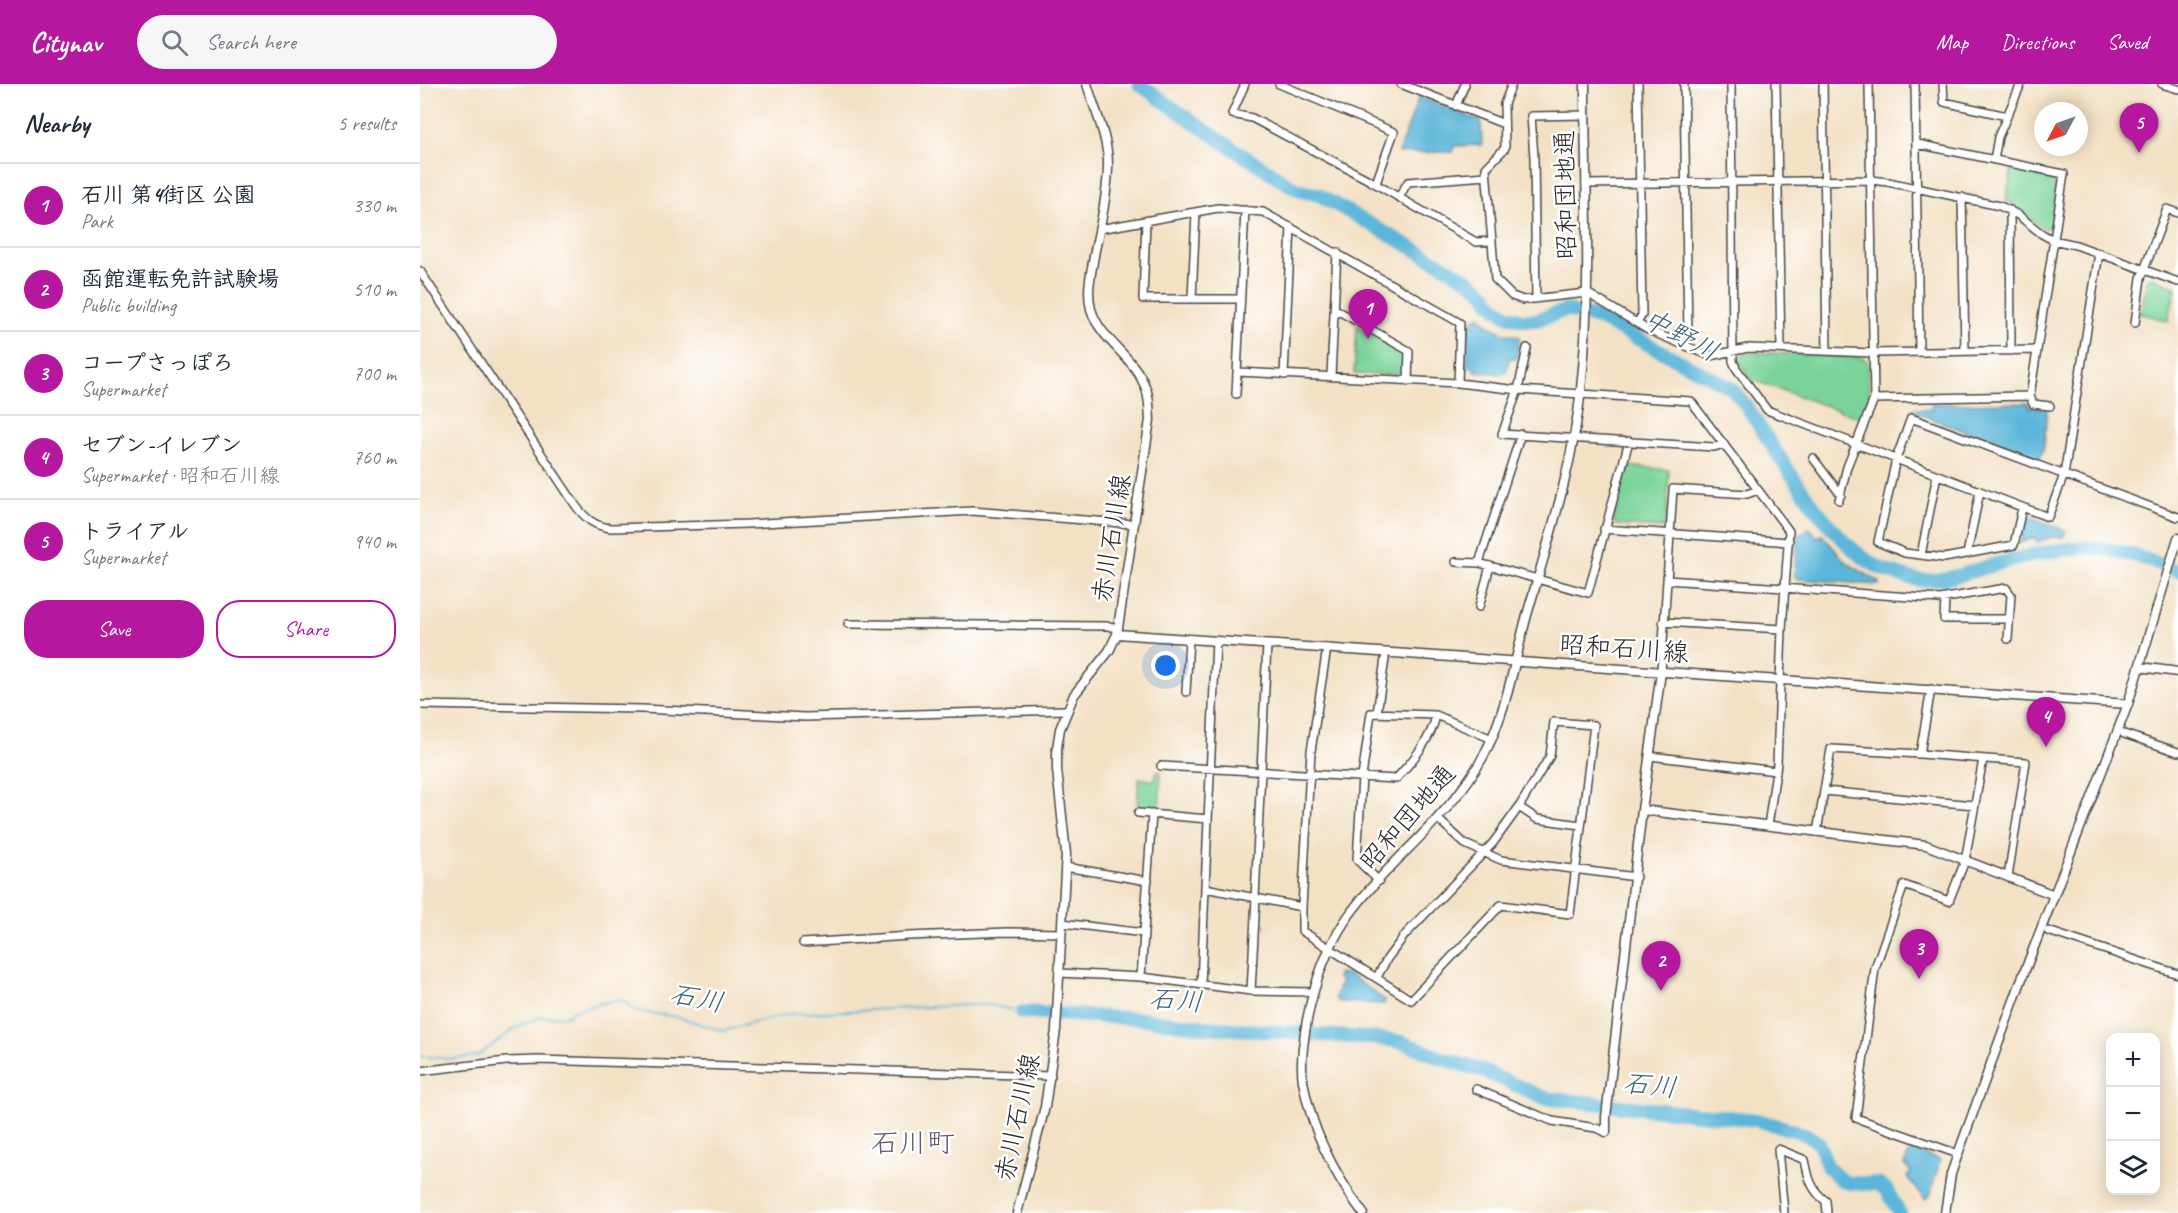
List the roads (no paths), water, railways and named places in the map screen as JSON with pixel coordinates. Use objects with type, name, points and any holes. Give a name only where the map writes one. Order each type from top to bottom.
[{"type":"street","name":"赤川石川線","points":[[1017,1213],[1039,1133],[1051,1076],[1056,1030],[1065,867],[1057,748],[1066,710],[1079,686],[1109,651],[1118,631],[1150,420],[1149,397],[1145,384],[1137,370],[1097,324],[1092,309],[1089,284],[1107,189],[1108,165],[1105,139],[1087,84]]},
{"type":"street","points":[[1245,84],[1232,114],[1252,118],[1376,183],[1476,242],[1491,241]]},
{"type":"street","points":[[1279,84],[1394,132],[1376,183]]},
{"type":"street","points":[[1401,84],[1412,86],[1504,124]]},
{"type":"street","points":[[1456,106],[1464,84]]},
{"type":"street","points":[[1512,84],[1504,104],[1505,148],[1486,168],[1486,176],[1495,279],[1517,299],[1587,293],[1637,323],[1710,356],[1748,348],[1873,353],[2037,351]]},
{"type":"street","name":"昭和団地通","points":[[1363,1213],[1350,1196],[1321,1144],[1303,1079],[1306,1022],[1313,992],[1330,947],[1350,915],[1438,819],[1465,786],[1492,739],[1501,718],[1573,437],[1581,393],[1587,326],[1584,84]]},
{"type":"street","points":[[1637,323],[1642,315],[1638,84]]},
{"type":"street","points":[[1684,84],[1688,336],[1685,345]]},
{"type":"street","points":[[1731,84],[1733,361],[1767,410],[2048,517],[2064,475],[2099,253]]},
{"type":"street","points":[[1776,84],[1781,349]]},
{"type":"street","points":[[1823,84],[1827,351]]},
{"type":"street","points":[[1813,458],[1840,497],[1847,467],[1874,399],[1869,84]]},
{"type":"street","points":[[1915,84],[1919,351]]},
{"type":"street","points":[[1944,84],[1944,102],[2007,116]]},
{"type":"street","points":[[1994,160],[1998,137],[2022,84]]},
{"type":"street","points":[[2164,84],[2178,89]]},
{"type":"street","points":[[1536,298],[1532,116],[1585,115]]},
{"type":"street","points":[[1917,144],[2064,174],[2030,396],[2032,404],[2050,406]]},
{"type":"street","points":[[1399,197],[1408,182],[1486,176]]},
{"type":"street","points":[[1586,184],[1871,180],[1962,197],[2010,210],[2054,240],[2076,245],[2178,282]]},
{"type":"street","points":[[1962,197],[1965,351]]},
{"type":"street","points":[[1099,230],[1218,208],[1263,212],[1460,323],[1458,383]]},
{"type":"street","points":[[2135,323],[2144,269],[2167,209],[2178,213]]},
{"type":"street","points":[[1236,394],[1245,210]]},
{"type":"street","points":[[2010,210],[2011,351]]},
{"type":"street","points":[[1192,298],[1196,213]]},
{"type":"street","points":[[1146,221],[1143,299],[1240,298]]},
{"type":"street","points":[[1284,375],[1291,227]]},
{"type":"street","points":[[1331,376],[1337,252]]},
{"type":"street","points":[[420,271],[576,506],[585,518],[597,526],[611,528],[748,524],[972,511],[1134,524]]},
{"type":"street","points":[[1335,309],[1409,351],[1408,381]]},
{"type":"street","points":[[1527,348],[1518,390],[1502,434],[1714,447],[1724,444]]},
{"type":"street","points":[[1238,372],[1458,383],[1518,390],[1691,401],[1789,531],[1776,771],[1768,826]]},
{"type":"street","points":[[1874,399],[2030,396]]},
{"type":"street","points":[[2022,508],[2014,544],[1944,558],[1905,553],[1878,542],[1896,459],[1911,418],[2178,517]]},
{"type":"street","points":[[1479,563],[1521,434]]},
{"type":"street","points":[[1456,562],[1479,563],[1588,593],[1629,441]]},
{"type":"street","points":[[1921,555],[1937,475]]},
{"type":"street","points":[[1476,1089],[1552,1121],[1596,1128],[1606,1132],[1608,1095],[1636,876],[1642,810],[1661,672],[1673,489],[1747,494],[1758,490]]},
{"type":"street","points":[[1967,554],[1980,491]]},
{"type":"street","points":[[1604,530],[1789,542]]},
{"type":"street","points":[[1945,1213],[1951,1174],[2054,895],[2128,704],[2178,538]]},
{"type":"street","points":[[1479,607],[1490,566]]},
{"type":"street","points":[[1666,580],[1945,598],[2006,588],[2011,595],[2008,639]]},
{"type":"street","points":[[1945,598],[1944,618],[2009,619]]},
{"type":"street","points":[[1664,622],[1782,630]]},
{"type":"street","points":[[848,624],[1108,626],[1118,631]]},
{"type":"street","name":"昭和石川線","points":[[1118,631],[1268,645],[2128,704]]},
{"type":"street","points":[[1186,692],[1189,639]]},
{"type":"street","points":[[1201,985],[1216,641]]},
{"type":"street","points":[[1251,991],[1268,645]]},
{"type":"street","points":[[1327,648],[1311,751],[1302,931],[1411,1000],[1501,905],[1570,914],[1594,725],[1554,722],[1550,756],[1501,833],[1405,935],[1377,977]]},
{"type":"street","points":[[1377,713],[1385,659]]},
{"type":"street","points":[[2140,667],[2178,672]]},
{"type":"street","points":[[1920,754],[1931,689]]},
{"type":"street","points":[[420,705],[642,709],[805,717],[1066,710]]},
{"type":"street","points":[[1379,881],[1358,860],[1362,777],[1371,713],[1436,715],[1492,739]]},
{"type":"street","points":[[1161,766],[1396,779],[1428,737],[1436,715]]},
{"type":"street","points":[[2124,734],[2178,752]]},
{"type":"street","points":[[1817,832],[1831,749],[2026,762],[2008,877]]},
{"type":"street","points":[[1650,756],[1776,771]]},
{"type":"street","points":[[1958,1154],[1856,1118],[1875,968],[1905,885],[1949,901],[1965,861],[1983,759]]},
{"type":"street","points":[[1824,791],[1974,805]]},
{"type":"street","points":[[1519,807],[1537,819],[1581,825]]},
{"type":"street","points":[[1642,810],[1926,845],[2054,895]]},
{"type":"street","points":[[1138,813],[1208,819]]},
{"type":"street","points":[[1141,977],[1152,814]]},
{"type":"street","points":[[1438,819],[1465,844],[1501,860],[1636,876]]},
{"type":"street","points":[[1065,867],[1148,881]]},
{"type":"street","points":[[1205,888],[1302,907]]},
{"type":"street","points":[[1062,923],[1144,933]]},
{"type":"street","points":[[2048,931],[2178,974]]},
{"type":"street","points":[[803,944],[909,936],[1007,932],[1061,933]]},
{"type":"street","points":[[1059,973],[1141,977],[1251,991],[1313,992]]},
{"type":"street","points":[[420,1071],[507,1061],[539,1060],[1051,1076]]},
{"type":"street","points":[[1784,1213],[1778,1149],[1805,1160],[1810,1182],[1818,1196],[1826,1201],[1827,1213]]},
{"type":"water","points":[[1419,97],[1481,121],[1482,145],[1454,146],[1453,152],[1398,153]]},
{"type":"water","points":[[1480,316],[1498,330],[1520,337],[1516,359],[1509,358],[1506,372],[1503,374],[1474,371],[1474,367],[1467,366],[1469,323]]},
{"type":"water","points":[[2028,403],[2030,409],[2033,407],[2047,409],[2044,447],[2039,460],[1912,411],[1912,409],[1931,409],[1932,404]]},
{"type":"water","points":[[2029,516],[2066,531],[2063,538],[2053,537],[2037,542],[2034,538],[2020,543],[2024,519]]},
{"type":"water","points":[[1809,528],[1817,537],[1822,535],[1846,562],[1879,582],[1879,585],[1797,579],[1794,576],[1798,536]]},
{"type":"water","points":[[1338,974],[1348,974],[1385,1000],[1384,1004],[1339,1002],[1335,998],[1341,981],[1337,978]]},
{"type":"water","points":[[1914,1150],[1940,1160],[1930,1196],[1925,1199],[1907,1177],[1911,1172],[1904,1165],[1909,1153]]},
{"type":"waterway","name":"中野川","points":[[1139,84],[1291,186],[1304,192],[1317,194],[1469,280],[1506,315],[1521,320],[1537,320],[1567,310],[1598,318],[1731,388],[1745,404],[1787,469],[1820,514],[1838,535],[1876,566],[1909,578],[1935,580],[2033,555],[2059,550],[2097,548],[2121,552],[2178,571]]},
{"type":"waterway","name":"石川","points":[[420,1056],[451,1059],[478,1056],[518,1026],[541,1017],[567,1016],[573,1010],[621,999],[637,1011],[682,1018],[723,1031],[788,1014],[970,1005],[989,1005],[1022,1012]]},
{"type":"waterway","name":"石川","points":[[1022,1012],[1143,1019],[1205,1027],[1402,1042],[1441,1058],[1481,1070],[1545,1098],[1757,1120],[1807,1135],[1819,1143],[1827,1166],[1841,1180],[1849,1183],[1878,1184],[1886,1189],[1900,1213]]},
{"type":"place","name":"トライアル","points":[[2139,153]]},
{"type":"place","name":"石川 第4街区 公園","points":[[1368,339]]},
{"type":"place","name":"セブン-イレブン","points":[[2046,747]]},
{"type":"place","name":"コープさっぽろ","points":[[1919,979]]},
{"type":"place","name":"函館運転免許試験場","points":[[1661,991]]},
{"type":"district","name":"石川町","points":[[913,1142]]}]
